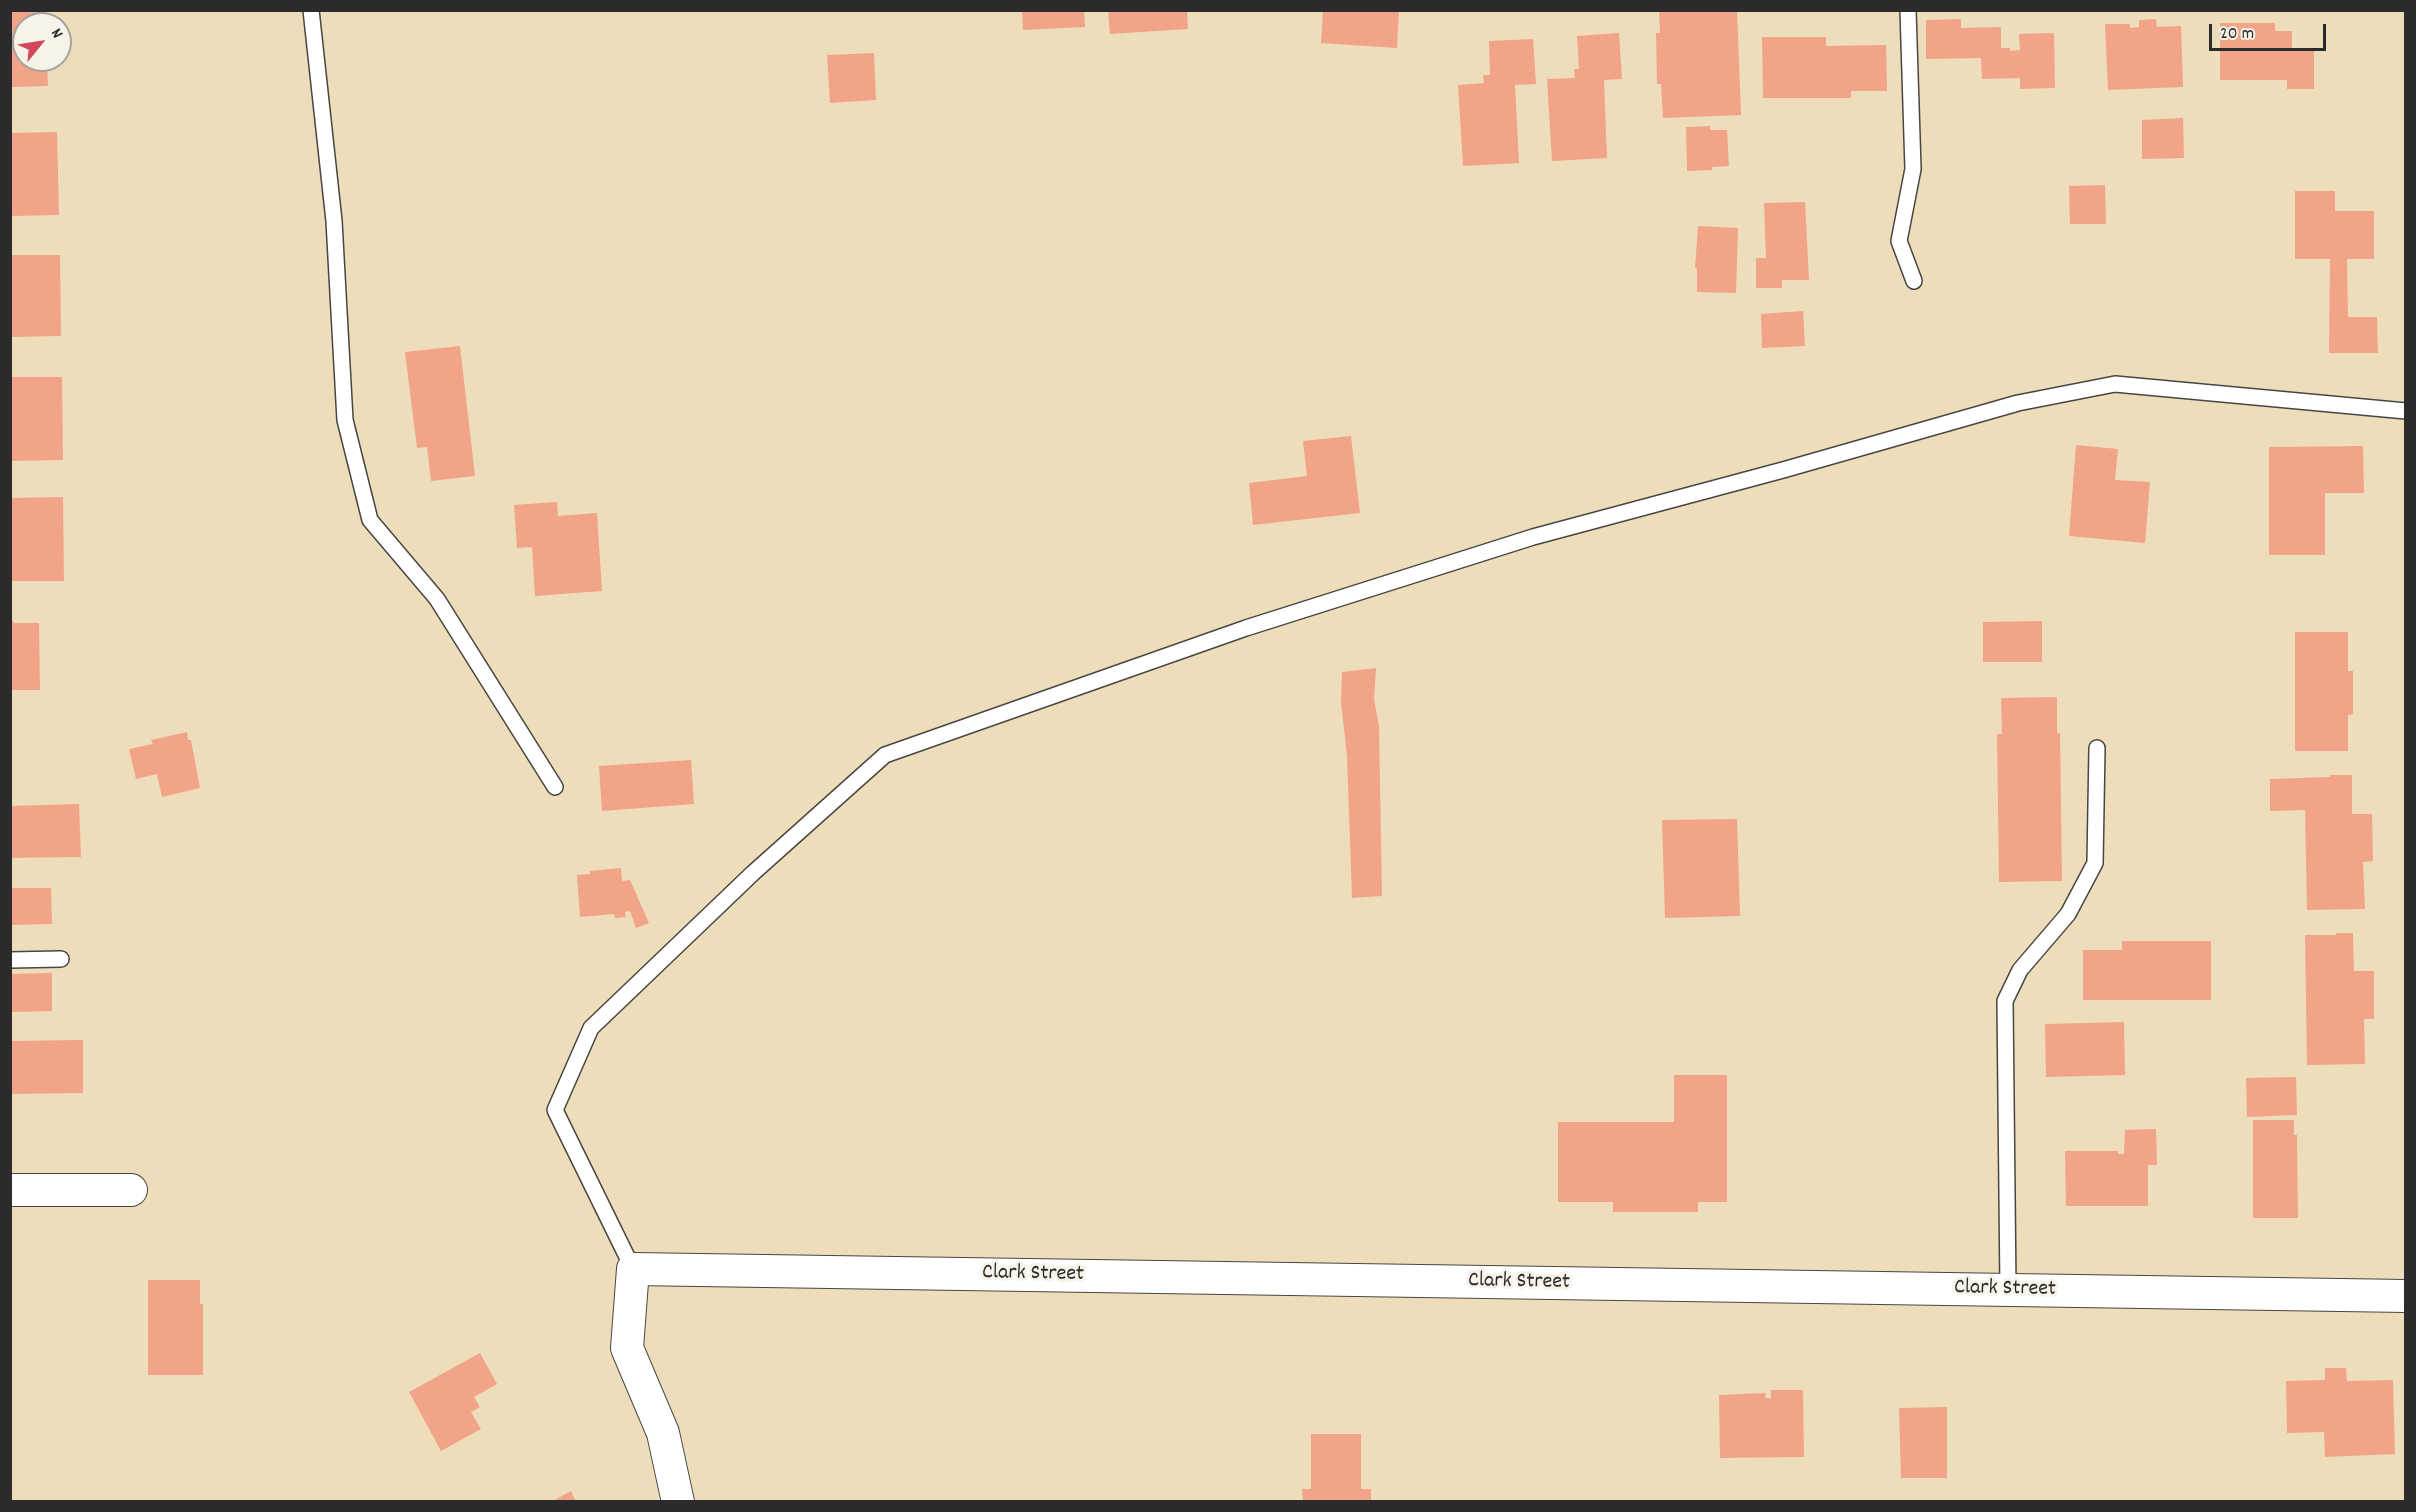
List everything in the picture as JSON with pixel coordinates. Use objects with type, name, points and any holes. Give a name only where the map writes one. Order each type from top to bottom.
[{"type":"street","points":[[10,1190],[130,1190]]},
{"type":"street","name":"Clark Street","points":[[633,1269],[2406,1296]]},
{"type":"street","points":[[633,1269],[627,1348],[663,1433],[678,1502]]},
{"type":"lane","points":[[311,10],[334,221],[345,420],[370,520],[437,599],[555,787]]},
{"type":"lane","points":[[1908,10],[1913,169],[1899,241],[1914,281]]},
{"type":"lane","points":[[633,1269],[555,1110],[591,1028],[753,873],[885,755],[1245,628],[1533,537],[1783,470],[2018,403],[2115,384],[2406,411]]},
{"type":"lane","points":[[2008,1290],[2005,1001],[2020,970],[2068,914],[2095,863],[2097,748]]},
{"type":"lane","points":[[10,960],[61,959]]},
{"type":"building","points":[[10,10],[46,10],[46,12],[12,12],[12,72],[47,72],[48,86],[10,87]]},
{"type":"building","points":[[1022,10],[1084,10],[1085,27],[1023,30]]},
{"type":"building","points":[[1108,10],[1187,10],[1188,29],[1110,34]]},
{"type":"building","points":[[1323,10],[1399,10],[1397,48],[1321,43]]},
{"type":"building","points":[[1659,10],[1737,10],[1741,115],[1663,118],[1661,84],[1657,84],[1656,33],[1660,33]]},
{"type":"building","points":[[1961,19],[1961,28],[2001,27],[2001,48],[2010,48],[2010,51],[2020,50],[2019,34],[2054,33],[2055,88],[2020,89],[2020,78],[1982,79],[1981,58],[1926,59],[1926,20]]},
{"type":"building","points":[[2156,19],[2157,27],[2181,26],[2183,87],[2108,90],[2105,24],[2130,24],[2130,28],[2139,27],[2139,20]]},
{"type":"building","points":[[2220,23],[2275,23],[2275,31],[2292,31],[2292,49],[2314,48],[2314,89],[2287,89],[2287,80],[2220,80]]},
{"type":"building","points":[[1619,33],[1622,79],[1604,80],[1607,158],[1552,161],[1547,79],[1575,78],[1574,69],[1579,69],[1577,36]]},
{"type":"building","points":[[1762,37],[1826,37],[1826,46],[1886,45],[1887,91],[1851,91],[1851,98],[1763,98]]},
{"type":"building","points":[[1533,39],[1536,84],[1515,85],[1519,163],[1463,166],[1458,85],[1484,83],[1483,75],[1490,75],[1489,41]]},
{"type":"building","points":[[874,53],[876,100],[830,103],[827,55]]},
{"type":"building","points":[[2183,118],[2184,158],[2142,159],[2142,120]]},
{"type":"building","points":[[1710,126],[1710,130],[1727,130],[1729,166],[1712,167],[1712,170],[1687,171],[1686,127]]},
{"type":"building","points":[[57,132],[59,215],[10,216],[10,133]]},
{"type":"building","points":[[2105,185],[2106,224],[2070,224],[2069,186]]},
{"type":"building","points":[[2295,191],[2335,191],[2335,211],[2374,211],[2374,259],[2347,259],[2348,317],[2377,317],[2378,353],[2329,353],[2330,259],[2295,259]]},
{"type":"building","points":[[1805,202],[1809,280],[1782,280],[1782,288],[1756,288],[1756,258],[1766,258],[1764,203]]},
{"type":"building","points":[[1698,226],[1738,228],[1736,293],[1697,292],[1697,268],[1695,268]]},
{"type":"building","points":[[10,255],[60,255],[61,336],[10,337]]},
{"type":"building","points":[[1803,311],[1805,346],[1762,348],[1761,314]]},
{"type":"building","points":[[460,346],[475,476],[431,481],[427,447],[417,448],[405,352]]},
{"type":"building","points":[[10,377],[62,377],[63,460],[10,461]]},
{"type":"building","points":[[1351,436],[1360,513],[1253,525],[1249,483],[1307,476],[1303,441]]},
{"type":"building","points":[[2076,445],[2118,449],[2115,480],[2150,482],[2145,543],[2069,536]]},
{"type":"building","points":[[2363,446],[2364,493],[2325,493],[2325,555],[2269,555],[2269,447]]},
{"type":"building","points":[[63,497],[64,581],[10,581],[10,498]]},
{"type":"building","points":[[557,502],[558,516],[597,513],[602,591],[535,596],[532,547],[517,548],[514,505]]},
{"type":"building","points":[[10,621],[39,623],[40,690],[10,690]]},
{"type":"building","points":[[2042,621],[2042,662],[1983,662],[1983,622]]},
{"type":"building","points":[[2295,632],[2348,632],[2348,671],[2353,671],[2353,714],[2348,715],[2348,751],[2295,751]]},
{"type":"building","points":[[1376,668],[1374,699],[1379,726],[1382,896],[1352,898],[1347,756],[1341,702],[1342,672]]},
{"type":"building","points":[[2057,697],[2057,733],[2060,733],[2062,881],[1999,882],[1997,734],[2002,734],[2001,698]]},
{"type":"building","points":[[187,732],[188,740],[191,740],[200,788],[162,797],[157,774],[136,779],[129,749],[153,744],[151,740]]},
{"type":"building","points":[[691,760],[694,804],[602,811],[599,766]]},
{"type":"building","points":[[2330,775],[2352,775],[2352,814],[2372,814],[2373,861],[2363,862],[2365,909],[2307,910],[2305,810],[2270,811],[2270,779],[2330,777]]},
{"type":"building","points":[[79,804],[81,857],[10,858],[10,806]]},
{"type":"building","points":[[1737,819],[1740,916],[1665,918],[1662,820]]},
{"type":"building","points":[[621,868],[622,881],[630,880],[649,923],[636,928],[630,911],[625,912],[626,917],[615,918],[614,914],[580,917],[577,875],[590,874],[590,871]]},
{"type":"building","points":[[11,888],[51,888],[52,924],[11,925]]},
{"type":"building","points":[[2336,933],[2353,933],[2354,971],[2374,971],[2374,1019],[2364,1019],[2365,1064],[2307,1065],[2305,935],[2336,935]]},
{"type":"building","points":[[2122,941],[2211,941],[2211,1000],[2083,1000],[2083,950],[2122,950]]},
{"type":"building","points":[[52,973],[52,1011],[12,1012],[11,974]]},
{"type":"building","points":[[2124,1022],[2125,1075],[2046,1077],[2045,1024]]},
{"type":"building","points":[[83,1040],[83,1093],[10,1094],[10,1041]]},
{"type":"building","points":[[1674,1075],[1727,1075],[1727,1202],[1698,1202],[1698,1212],[1613,1212],[1613,1202],[1558,1202],[1558,1122],[1674,1122]]},
{"type":"building","points":[[2296,1077],[2297,1115],[2247,1117],[2246,1078]]},
{"type":"building","points":[[2253,1120],[2294,1120],[2294,1135],[2297,1135],[2298,1218],[2253,1218]]},
{"type":"building","points":[[2156,1129],[2157,1165],[2148,1165],[2148,1206],[2066,1206],[2065,1151],[2118,1151],[2118,1154],[2124,1154],[2125,1130]]},
{"type":"building","points":[[148,1280],[200,1280],[200,1304],[203,1304],[203,1375],[148,1375]]},
{"type":"building","points":[[480,1353],[497,1384],[474,1397],[480,1407],[471,1412],[481,1429],[441,1451],[409,1392]]},
{"type":"building","points":[[2325,1368],[2346,1368],[2347,1381],[2393,1380],[2395,1454],[2325,1457],[2324,1432],[2287,1433],[2286,1381],[2325,1380]]},
{"type":"building","points":[[1771,1390],[1803,1390],[1804,1457],[1720,1458],[1719,1395],[1766,1393],[1765,1398],[1771,1398]]},
{"type":"building","points":[[1947,1407],[1947,1478],[1901,1478],[1899,1408]]},
{"type":"building","points":[[1311,1434],[1361,1434],[1361,1489],[1371,1489],[1371,1502],[1303,1502],[1302,1489],[1311,1489]]},
{"type":"building","points":[[571,1491],[576,1502],[551,1502]]}]
